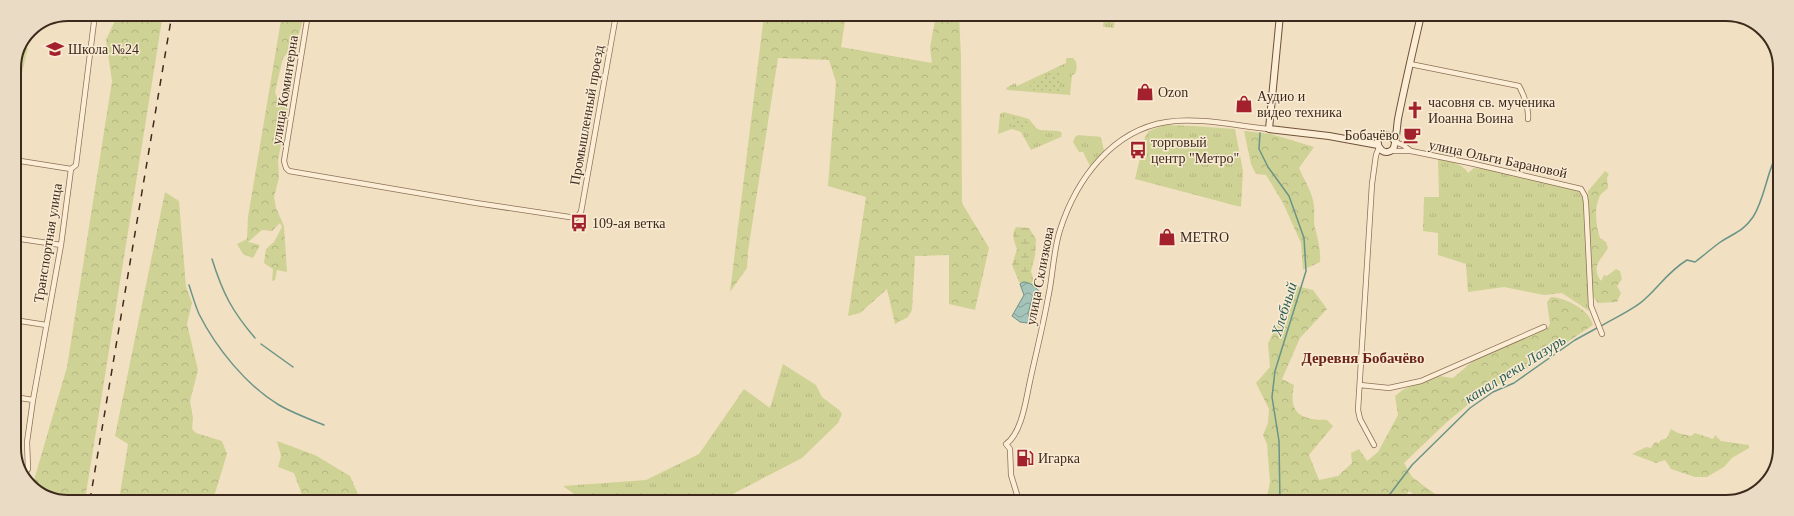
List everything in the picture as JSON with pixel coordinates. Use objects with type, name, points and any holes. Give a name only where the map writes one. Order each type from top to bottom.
[{"type":"street","name":"Транспортная улица","points":[[27,470],[27,442],[33,400],[61,245],[71,169],[76,165],[94,21]]},
{"type":"street","name":"улица Коминтерна","points":[[307,21],[284,161],[286,168],[293,172],[576,218]]},
{"type":"street","name":"Промышленный проезд","points":[[576,218],[581,212],[615,21]]},
{"type":"street","points":[[1279,21],[1269,129],[1329,136],[1361,142],[1379,147],[1384,152],[1389,152],[1393,148],[1395,142],[1398,120],[1420,21]]},
{"type":"street","points":[[1410,64],[1519,86],[1526,104],[1528,119]]},
{"type":"street","name":"улица Склизкова","points":[[1018,495],[1011,475],[1010,449],[1006,444],[1013,440],[1024,409],[1047,303],[1060,230],[1068,210],[1088,175],[1100,159],[1115,144],[1138,130],[1156,124],[1188,120],[1269,129]]},
{"type":"street","points":[[1374,445],[1360,419],[1358,410],[1372,184],[1376,155],[1379,147],[1378,140],[1398,120]]},
{"type":"street","points":[[1361,142],[1383,135],[1390,136],[1395,142]]},
{"type":"street","name":"улица Ольги Барановой","points":[[1395,142],[1403,144],[1411,151]]},
{"type":"street","name":"улица Ольги Барановой","points":[[1389,152],[1411,151],[1478,164],[1581,189],[1585,196],[1586,202],[1591,306],[1602,334]]},
{"type":"street","points":[[21,161],[71,169]]},
{"type":"street","points":[[21,239],[61,245]]},
{"type":"street","points":[[21,321],[46,325]]},
{"type":"street","points":[[1360,385],[1389,388],[1421,380],[1544,327]]},
{"type":"street","points":[[21,398],[33,400]]},
{"type":"green space","points":[[115,21],[162,21],[86,495],[62,495],[42,487],[34,480],[67,367],[112,81],[106,40]]},
{"type":"green space","points":[[281,21],[302,21],[297,42],[283,58],[275,92],[278,100],[287,106],[288,109],[278,160],[279,178],[274,197],[276,208],[284,226],[287,272],[277,270],[275,280],[272,281],[273,269],[264,263],[266,249],[274,242],[282,227],[280,223],[272,231],[262,230],[248,242],[260,245],[253,258],[243,254],[237,244],[247,239],[248,217]]},
{"type":"green space","points":[[763,21],[845,21],[841,47],[932,63],[930,48],[935,21],[959,21],[962,203],[989,248],[975,310],[949,304],[949,255],[915,256],[912,310],[908,317],[895,324],[887,289],[860,313],[848,316],[866,197],[828,186],[836,82],[829,60],[778,58],[748,251],[747,268],[730,292]]},
{"type":"green space","points":[[1104,21],[1115,21],[1114,28],[1103,27]]},
{"type":"green space","points":[[26,48],[28,48],[22,73],[22,59]]},
{"type":"green space","points":[[1067,58],[1073,58],[1076,61],[1077,66],[1075,74],[1072,75],[1070,95],[1007,90],[1006,88],[1015,83],[1017,86],[1066,63]]},
{"type":"green space","points":[[1060,71],[1059,91],[1030,90],[1030,84]]},
{"type":"green space","points":[[1004,112],[1029,119],[1036,128],[1040,130],[1059,131],[1062,133],[1061,137],[1031,150],[1021,132],[1012,129],[998,134],[1000,114]]},
{"type":"green space","points":[[1013,117],[1031,123],[1028,127],[1024,127],[1021,130],[1011,126]]},
{"type":"green space","points":[[1164,125],[1235,129],[1243,171],[1241,207],[1135,179],[1145,137],[1149,131]]},
{"type":"green space","points":[[1244,131],[1271,134],[1314,147],[1299,168],[1313,201],[1314,225],[1320,249],[1320,262],[1303,270],[1301,243],[1283,203],[1266,175],[1256,174],[1251,164]]},
{"type":"green space","points":[[1078,135],[1101,137],[1104,151],[1090,166],[1083,152],[1079,152],[1073,142],[1075,137]]},
{"type":"green space","points":[[1438,159],[1459,165],[1468,173],[1474,168],[1491,169],[1578,191],[1584,200],[1589,311],[1562,293],[1544,295],[1504,287],[1468,292],[1466,264],[1438,255],[1438,233],[1423,231],[1424,197],[1439,197]]},
{"type":"green space","points":[[1605,171],[1609,174],[1607,178],[1608,188],[1601,194],[1597,203],[1596,218],[1600,238],[1606,242],[1608,248],[1598,264],[1597,272],[1601,281],[1604,275],[1607,276],[1616,269],[1620,271],[1622,279],[1617,286],[1621,293],[1617,302],[1598,303],[1593,296],[1588,191]]},
{"type":"green space","points":[[165,192],[179,201],[186,287],[192,303],[187,324],[198,370],[190,401],[193,418],[192,429],[196,433],[222,441],[227,454],[215,495],[120,495],[128,444],[115,436]]},
{"type":"green space","points":[[1016,227],[1029,228],[1036,239],[1035,256],[1031,271],[1035,286],[1026,282],[1020,284],[1012,265],[1017,249],[1013,235]]},
{"type":"green space","points":[[1297,286],[1313,290],[1327,309],[1300,338],[1282,379],[1294,385],[1293,403],[1298,413],[1310,419],[1327,420],[1333,426],[1309,455],[1319,480],[1338,476],[1352,463],[1351,453],[1359,449],[1367,461],[1378,452],[1398,415],[1395,396],[1404,389],[1439,376],[1453,378],[1473,361],[1548,327],[1550,324],[1547,302],[1551,297],[1570,302],[1582,309],[1591,319],[1593,325],[1513,378],[1486,390],[1448,421],[1404,463],[1412,477],[1436,495],[1414,495],[1409,491],[1406,495],[1267,495],[1270,482],[1267,444],[1263,435],[1268,423],[1269,409],[1256,383],[1270,367],[1268,343]]},
{"type":"green space","points":[[783,364],[816,385],[822,397],[842,414],[838,423],[802,458],[731,495],[576,495],[563,486],[646,480],[699,454],[744,389],[770,408]]},
{"type":"green space","points":[[1671,429],[1678,433],[1691,436],[1695,433],[1713,439],[1715,435],[1721,441],[1749,445],[1749,448],[1732,458],[1724,467],[1707,477],[1695,477],[1671,469],[1665,460],[1656,463],[1632,454],[1646,447],[1651,448],[1655,442],[1659,443],[1661,440],[1667,438]]},
{"type":"green space","points":[[277,441],[315,455],[350,476],[358,495],[302,495],[294,473],[278,467],[281,456]]},
{"type":"water","points":[[1023,282],[1036,287],[1039,291],[1038,294],[1033,295],[1028,314],[1030,320],[1028,323],[1020,322],[1012,316],[1024,295],[1020,284]]},
{"type":"waterway","name":"Хлебный","points":[[1260,133],[1259,149],[1268,167],[1289,196],[1304,238],[1306,271],[1275,371],[1272,397],[1279,441],[1280,495]]},
{"type":"waterway","name":"канал реки Лазурь","points":[[1601,326],[1642,302],[1670,273],[1681,264],[1687,260],[1695,262],[1719,243],[1745,226],[1753,217],[1761,200],[1773,162]]},
{"type":"waterway","points":[[212,259],[229,302],[255,338]]},
{"type":"waterway","points":[[189,285],[198,311],[206,327],[223,353],[244,377],[255,388],[279,405],[324,425]]},
{"type":"waterway","name":"канал реки Лазурь","points":[[1389,495],[1412,465],[1470,408],[1493,392],[1514,383],[1575,340],[1597,328]]},
{"type":"waterway","points":[[261,344],[293,367]]},
{"type":"railway","points":[[91,495],[171,21]]},
{"type":"place","name":"Школа №24","points":[[55,49]]},
{"type":"place","name":"Ozon","points":[[1145,92]]},
{"type":"place","name":"Аудио и видео техника","points":[[1244,104]]},
{"type":"place","name":"часовня св. мученика Иоанна Воина","points":[[1415,110]]},
{"type":"place","name":"Бобачёво","points":[[1412,135]]},
{"type":"place","name":"торговый центр \"Метро\"","points":[[1138,150]]},
{"type":"place","name":"109-ая ветка","points":[[579,223]]},
{"type":"place","name":"METRO","points":[[1167,237]]},
{"type":"place","name":"Игарка","points":[[1025,458]]},
{"type":"district","name":"Деревня Бобачёво","points":[[1363,358]]}]
